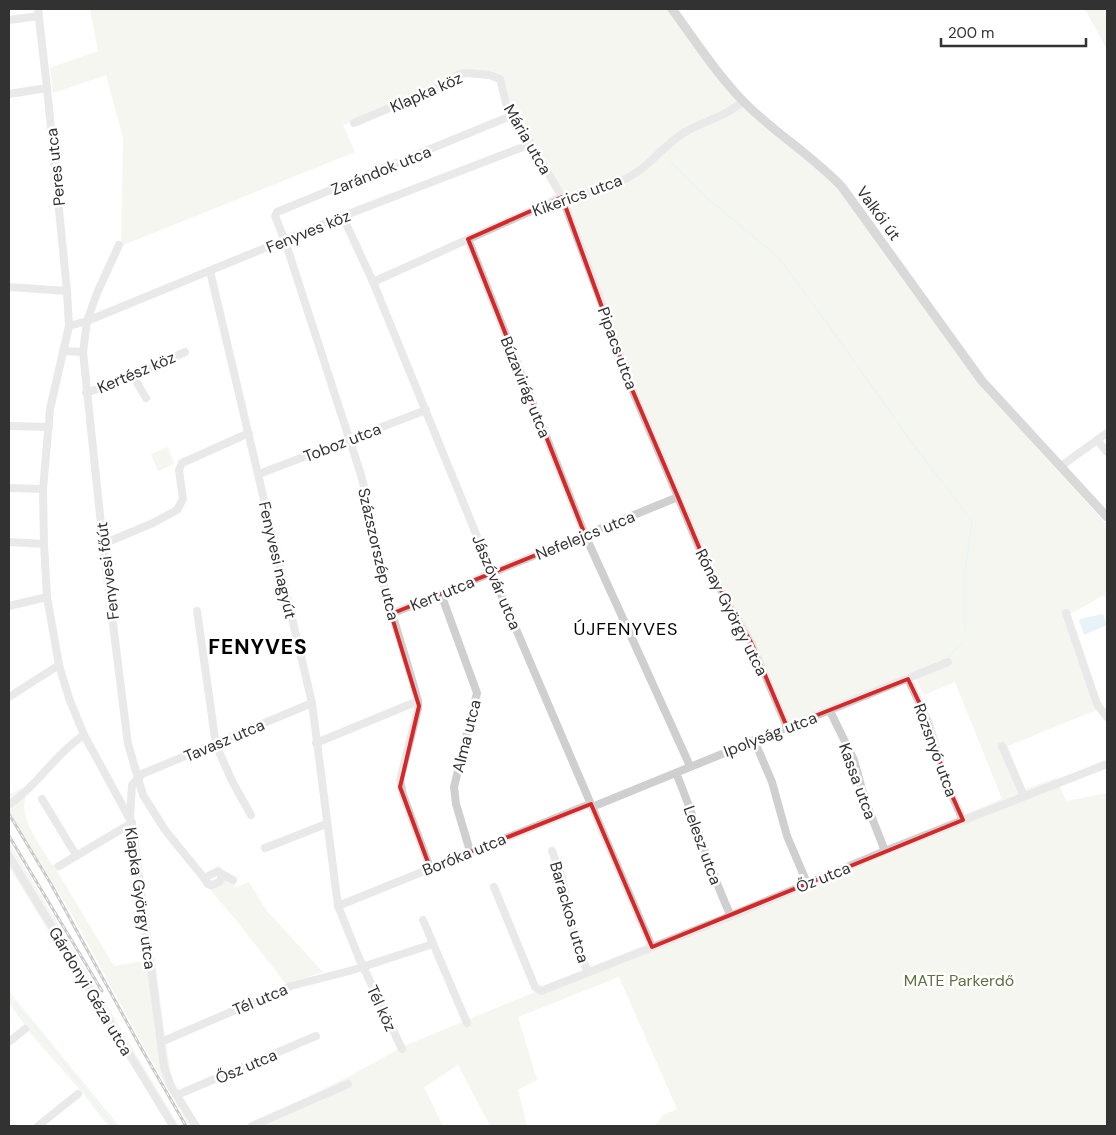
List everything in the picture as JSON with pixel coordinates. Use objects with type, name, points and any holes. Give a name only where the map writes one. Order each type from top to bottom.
[{"type":"main road","name":"Valkói út","points":[[672,9],[723,78],[743,101],[842,187],[963,357],[999,401],[1107,517]]},
{"type":"street","points":[[9,20],[38,12]]},
{"type":"street","name":"Peres utca","points":[[38,12],[67,291],[68,326]]},
{"type":"street","name":"Klapka köz","points":[[354,123],[444,85],[458,74],[489,75],[500,79]]},
{"type":"street","name":"Mária utca","points":[[500,79],[504,100],[562,197]]},
{"type":"street","points":[[9,94],[47,88]]},
{"type":"street","name":"Kikerics utca","points":[[373,282],[562,197],[573,196],[605,187],[636,172],[685,132],[732,110],[743,101]]},
{"type":"street","name":"Zarándok utca","points":[[285,240],[275,216],[277,212],[513,115]]},
{"type":"street","name":"Fenyves köz","points":[[87,321],[285,240],[531,144]]},
{"type":"street","name":"Pipacs utca","points":[[562,197],[631,387],[678,497]]},
{"type":"street","name":"Jászóvár utca","points":[[344,217],[373,282],[492,573],[652,947]]},
{"type":"street","name":"Búzavirág utca","points":[[468,239],[585,535],[690,766]]},
{"type":"street","name":"Százszorszép utca","points":[[285,240],[365,489],[374,548],[391,614],[418,701],[418,709],[400,780],[403,795],[430,868]]},
{"type":"street","points":[[68,326],[87,321],[97,293],[119,245]]},
{"type":"street","name":"Fenyvesi nagyút","points":[[210,271],[312,703],[338,906],[363,966]]},
{"type":"street","points":[[9,287],[67,291]]},
{"type":"street","name":"Fenyvesi főút","points":[[87,321],[83,352],[86,393],[128,744],[143,795],[156,817],[204,878],[214,872],[233,880]]},
{"type":"street","name":"Klapka György utca","points":[[68,326],[50,409],[43,489],[47,597],[59,665],[69,698],[84,735],[131,820],[164,1067],[177,1096],[196,1126]]},
{"type":"street","points":[[63,351],[83,352]]},
{"type":"street","name":"Kertész köz","points":[[86,393],[133,376],[184,352]]},
{"type":"street","points":[[133,376],[146,398]]},
{"type":"street","name":"Toboz utca","points":[[258,474],[426,410]]},
{"type":"street","points":[[9,426],[49,427]]},
{"type":"street","points":[[103,544],[160,520],[177,510],[183,496],[180,465],[184,461],[249,433]]},
{"type":"street","points":[[1061,466],[1107,433]]},
{"type":"street","points":[[1098,440],[1107,452]]},
{"type":"street","points":[[9,488],[43,489]]},
{"type":"street","name":"Nefelejcs utca","points":[[492,573],[678,497]]},
{"type":"street","name":"Rónay György utca","points":[[678,497],[706,564],[752,644],[787,727]]},
{"type":"street","points":[[9,542],[44,544]]},
{"type":"street","name":"Kert utca","points":[[391,614],[492,573]]},
{"type":"street","name":"Alma utca","points":[[441,594],[477,693],[454,786],[456,804],[470,851]]},
{"type":"street","points":[[9,606],[47,597]]},
{"type":"street","points":[[197,611],[216,745],[233,784],[251,815]]},
{"type":"street","points":[[1066,614],[1096,701],[1107,717]]},
{"type":"street","name":"Ipolyság utca","points":[[591,806],[948,662]]},
{"type":"street","points":[[9,697],[59,665]]},
{"type":"street","name":"Rozsnyó utca","points":[[908,679],[929,723],[946,782],[963,820]]},
{"type":"street","points":[[316,743],[418,701]]},
{"type":"street","name":"Tavasz utca","points":[[137,778],[142,774],[216,745],[312,703]]},
{"type":"street","name":"Kassa utca","points":[[830,711],[854,760],[865,800],[885,851]]},
{"type":"street","points":[[10,804],[63,751],[84,735]]},
{"type":"street","points":[[754,740],[772,782],[787,836],[807,883]]},
{"type":"street","points":[[1002,746],[1024,796]]},
{"type":"street","name":"Őz utca","points":[[494,887],[535,987],[539,991],[732,916],[885,851],[1107,764]]},
{"type":"street","name":"Lelesz utca","points":[[676,773],[690,806],[715,879],[732,916]]},
{"type":"street","points":[[58,866],[131,820],[130,792],[137,778]]},
{"type":"street","points":[[42,799],[76,855]]},
{"type":"street","name":"Boróka utca","points":[[338,906],[470,851],[591,806]]},
{"type":"street","points":[[265,848],[326,824]]},
{"type":"street","name":"Barackos utca","points":[[552,851],[562,877],[575,942],[588,972]]},
{"type":"street","name":"Gárdonyi Géza utca","points":[[9,856],[173,1126]]},
{"type":"street","points":[[423,920],[467,1023]]},
{"type":"street","name":"Tél utca","points":[[161,1042],[291,986],[433,944]]},
{"type":"street","name":"Tél köz","points":[[363,966],[402,1050]]},
{"type":"street","points":[[9,1042],[25,1029]]},
{"type":"street","name":"Ősz utca","points":[[177,1096],[316,1036]]},
{"type":"street","points":[[252,1126],[348,1084]]},
{"type":"street","points":[[38,1126],[78,1094]]},
{"type":"highlighted area","points":[[562,197],[631,387],[706,564],[752,644],[787,727],[908,679],[929,723],[946,782],[963,820],[652,947],[591,804],[430,868],[400,787],[419,706],[391,614],[585,535],[468,239]]},
{"type":"green space","name":"MATE Parkerdő","points":[[90,9],[673,9],[735,96],[837,184],[1005,411],[1107,525],[1107,602],[1104,595],[1069,615],[1101,708],[1008,746],[1025,789],[1056,778],[1066,801],[1107,793],[1107,1126],[655,1126],[663,1115],[677,1109],[619,977],[518,1017],[537,1080],[518,1090],[527,1126],[490,1126],[458,1065],[424,1087],[443,1126],[248,1126],[352,1075],[404,1046],[1002,799],[955,682],[924,695],[914,674],[792,722],[787,720],[752,638],[700,544],[616,338],[564,194],[513,112],[502,80],[469,71],[439,86],[343,125],[355,152],[121,246],[123,138],[106,75],[53,93],[50,68],[98,51]]},
{"type":"green space","points":[[1085,9],[1107,9],[1107,50]]},
{"type":"green space","points":[[168,447],[174,464],[158,471],[151,454]]},
{"type":"green space","points":[[21,788],[27,794],[24,803],[31,831],[52,865],[55,864],[59,870],[57,871],[114,966],[155,959],[172,1080],[200,1126],[191,1126],[186,1121],[72,914],[9,811],[9,791],[11,794]]},
{"type":"green space","points":[[9,842],[179,1126],[169,1126],[9,867]]},
{"type":"green space","points":[[224,876],[237,887],[249,882],[266,910],[323,972],[286,984],[207,886]]},
{"type":"green space","points":[[9,988],[12,995],[119,1126],[108,1126],[82,1092],[23,1025],[9,1003]]},
{"type":"water","points":[[1103,614],[1107,625],[1084,635],[1080,619]]},
{"type":"waterway","points":[[670,161],[707,198],[778,257],[811,301]]},
{"type":"waterway","points":[[814,305],[913,444],[972,521],[965,571],[965,630]]},
{"type":"waterway","points":[[947,658],[962,643]]},
{"type":"waterway","points":[[848,698],[887,683]]},
{"type":"waterway","points":[[794,720],[842,701]]},
{"type":"waterway","points":[[9,998],[35,1027],[113,1126]]},
{"type":"railway","points":[[9,814],[51,884],[186,1126]]},
{"type":"railway","points":[[9,836],[102,991]]},
{"type":"district","name":"ÚJFENYVES","points":[[626,629]]},
{"type":"district","name":"FENYVES","points":[[258,647]]}]
